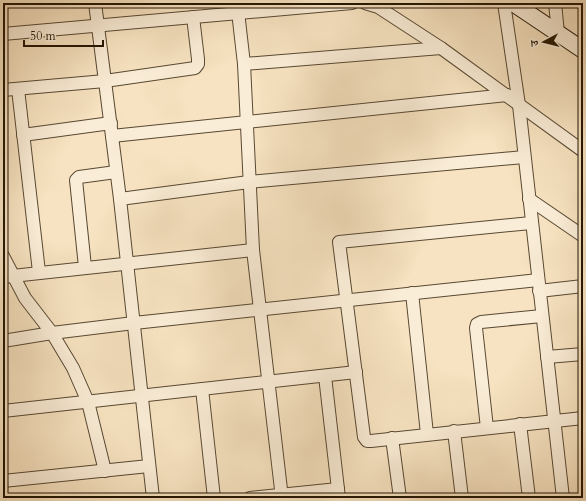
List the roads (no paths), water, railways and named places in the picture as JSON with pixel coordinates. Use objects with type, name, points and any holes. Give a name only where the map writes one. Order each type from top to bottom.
[{"type":"street","points":[[95,3],[120,199],[153,498]]},
{"type":"street","points":[[3,34],[193,17],[237,8],[345,3]]},
{"type":"street","points":[[365,3],[378,7],[441,48],[583,151]]},
{"type":"street","points":[[504,3],[519,105],[531,223],[563,498]]},
{"type":"street","points":[[513,3],[583,50]]},
{"type":"street","points":[[555,3],[558,33]]},
{"type":"street","points":[[237,8],[244,64],[253,250],[282,496]]},
{"type":"street","points":[[3,90],[105,81],[195,68],[198,64],[198,59],[193,17]]},
{"type":"street","points":[[244,64],[441,48]]},
{"type":"street","points":[[18,89],[39,272]]},
{"type":"street","points":[[112,136],[507,95]]},
{"type":"street","points":[[23,135],[111,123]]},
{"type":"street","points":[[120,199],[249,182],[524,157]]},
{"type":"street","points":[[85,267],[76,180],[79,178],[116,172]]},
{"type":"street","points":[[529,198],[583,236]]},
{"type":"street","points":[[531,223],[342,241],[339,244],[364,437],[367,441],[371,441],[583,418]]},
{"type":"street","points":[[8,276],[127,262],[253,250]]},
{"type":"street","points":[[3,256],[8,276],[52,333],[73,368],[88,402],[105,471]]},
{"type":"street","points":[[3,341],[52,333],[134,323],[412,293],[539,286],[583,286]]},
{"type":"street","points":[[412,293],[427,434]]},
{"type":"street","points":[[487,428],[476,328],[481,322],[542,316]]},
{"type":"street","points":[[547,357],[583,354]]},
{"type":"street","points":[[3,412],[356,372]]},
{"type":"street","points":[[250,498],[338,494],[325,376]]},
{"type":"street","points":[[202,389],[214,498]]},
{"type":"street","points":[[520,424],[528,498]]},
{"type":"street","points":[[454,431],[462,498]]},
{"type":"street","points":[[392,438],[400,498]]},
{"type":"street","points":[[3,481],[150,466]]}]
